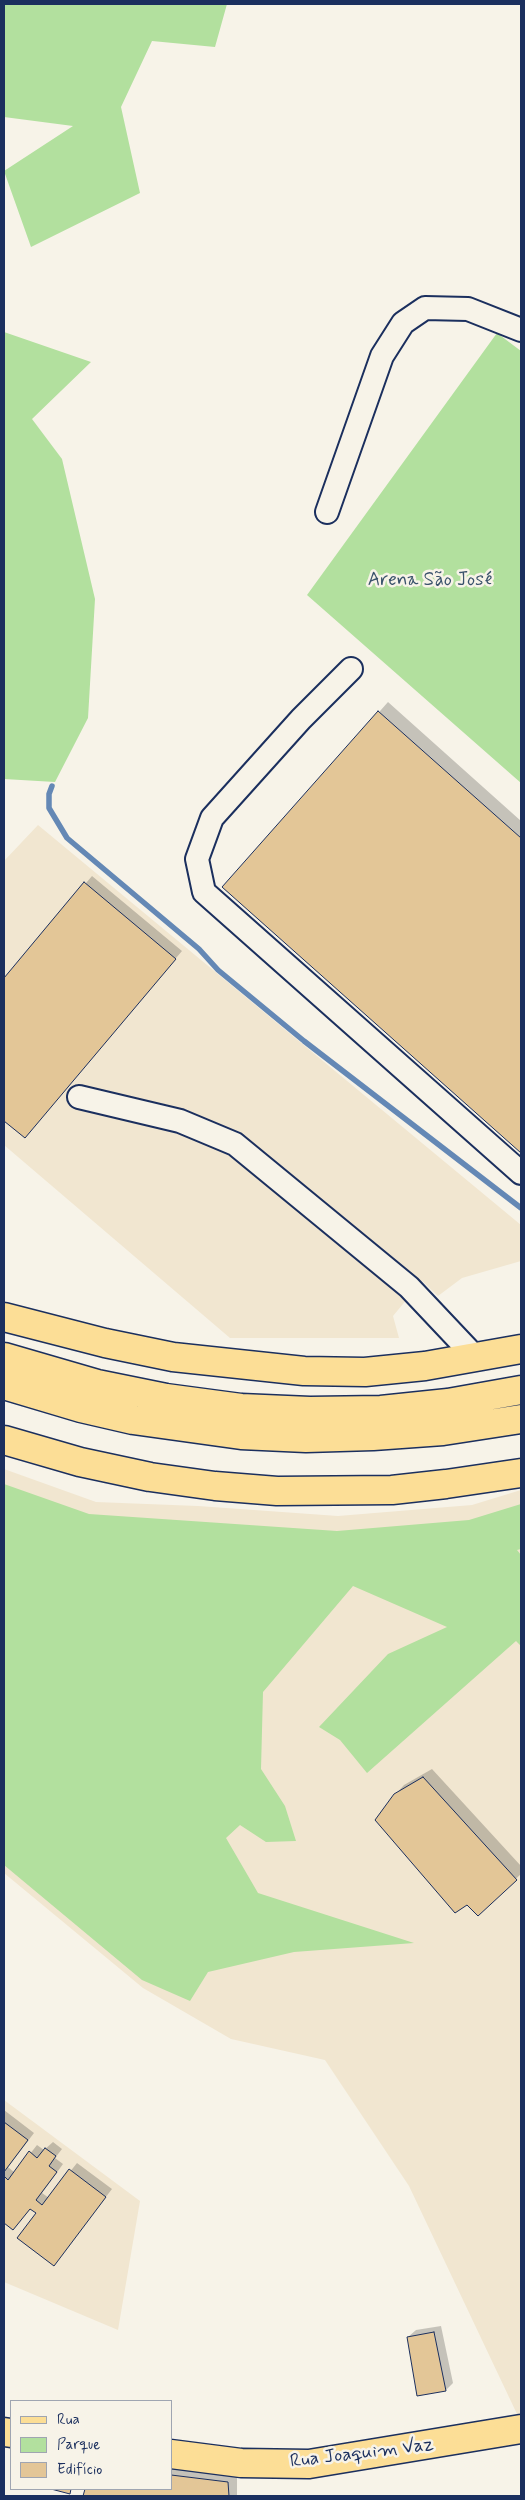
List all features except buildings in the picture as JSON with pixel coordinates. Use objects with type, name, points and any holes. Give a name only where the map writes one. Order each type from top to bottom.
[{"type":"main road","points":[[4,1317],[105,1343],[173,1357],[295,1371],[365,1372],[425,1366],[476,1358],[521,1348]]},
{"type":"main road","points":[[4,1357],[97,1384],[166,1398],[240,1408],[310,1411],[381,1410],[448,1403],[521,1390]]},
{"type":"main road","points":[[4,1385],[81,1408],[134,1420],[241,1435],[306,1438],[373,1436],[443,1431],[521,1418]]},
{"type":"main road","points":[[4,1440],[80,1462],[150,1477],[215,1486],[277,1491],[392,1490],[521,1473]]},
{"type":"main road","name":"Rua Joaquim Vaz","points":[[172,2454],[241,2463],[309,2464],[521,2430]]},
{"type":"lane","points":[[327,512],[382,356],[403,323],[426,308],[468,309],[521,330]]},
{"type":"lane","points":[[351,669],[301,719],[212,818],[197,859],[204,892],[521,1173]]},
{"type":"lane","points":[[79,1097],[180,1121],[235,1144],[409,1287],[476,1358]]},
{"type":"shaded area","points":[[38,825],[521,1225],[521,1261],[462,1278],[438,1296],[422,1281],[393,1316],[399,1338],[230,1338],[4,1145],[4,861]]},
{"type":"shaded area","points":[[4,1469],[96,1502],[198,1506],[338,1516],[472,1505],[521,1490],[521,2414],[517,2414],[409,2186],[325,2060],[231,2039],[143,1988],[4,1873]]},
{"type":"shaded area","points":[[4,2100],[140,2201],[118,2330],[4,2282]]},
{"type":"green space","points":[[4,4],[227,4],[215,47],[152,41],[121,107],[140,193],[31,247],[4,171],[73,126],[4,117]]},
{"type":"green space","points":[[4,332],[91,362],[32,419],[62,459],[95,599],[88,718],[55,782],[4,779]]},
{"type":"green space","name":"Arena São José","points":[[497,333],[521,351],[521,783],[307,595]]},
{"type":"green space","points":[[4,1484],[89,1514],[337,1531],[469,1520],[521,1504],[521,1549],[517,1550],[521,1555],[521,1646],[516,1641],[367,1773],[340,1740],[319,1727],[388,1654],[447,1627],[353,1586],[263,1692],[261,1769],[285,1806],[296,1841],[266,1842],[240,1825],[226,1838],[258,1893],[414,1943],[294,1952],[208,1972],[190,2001],[142,1980],[4,1865]]},
{"type":"waterway","points":[[52,786],[49,794],[49,808],[67,838],[199,949],[218,970],[304,1041],[521,1208]]}]
